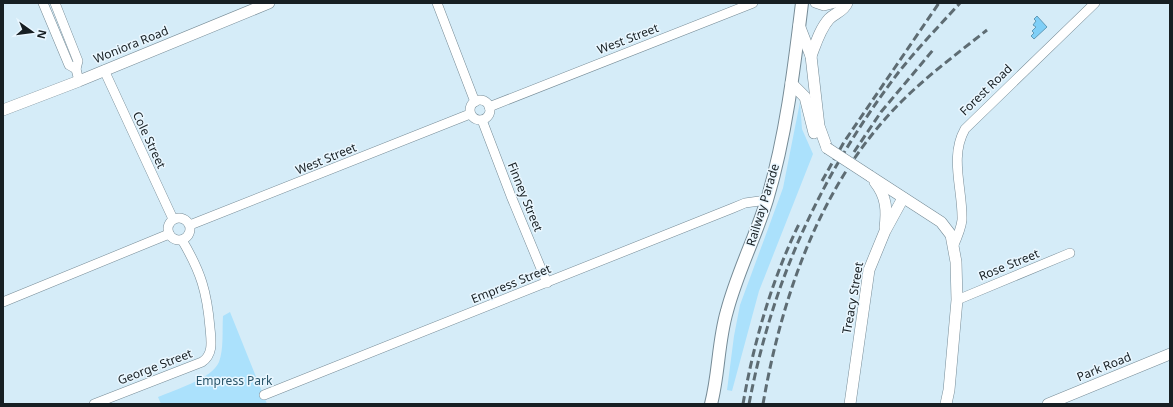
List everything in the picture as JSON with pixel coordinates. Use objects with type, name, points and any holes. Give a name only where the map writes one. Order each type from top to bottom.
[{"type":"main road","name":"Railway Parade","points":[[711,404],[719,369],[726,313],[767,200],[777,163],[791,83],[802,3]]},
{"type":"street","points":[[43,3],[69,65],[76,69]]},
{"type":"street","points":[[55,3],[78,61],[76,69],[79,81]]},
{"type":"street","name":"Woniora Road","points":[[3,110],[79,81],[269,3]]},
{"type":"street","points":[[437,3],[475,102]]},
{"type":"street","name":"West Street","points":[[489,107],[753,3]]},
{"type":"street","points":[[815,3],[824,6],[836,3]]},
{"type":"street","points":[[810,56],[821,30],[829,19],[844,9],[847,3]]},
{"type":"street","name":"Forest Road","points":[[954,247],[962,220],[958,152],[961,136],[965,129],[1094,3]]},
{"type":"street","points":[[799,25],[810,56],[819,126],[827,148]]},
{"type":"street","name":"Cole Street","points":[[104,70],[174,219]]},
{"type":"street","points":[[791,83],[805,97],[815,135],[822,144],[903,198]]},
{"type":"street","points":[[482,101],[489,107],[489,115],[482,120],[475,120],[470,114],[470,107],[475,102],[482,101]]},
{"type":"street","name":"West Street","points":[[190,225],[470,114]]},
{"type":"street","name":"Finney Street","points":[[482,120],[511,196],[547,283]]},
{"type":"street","points":[[870,176],[885,199],[887,213],[885,231]]},
{"type":"street","name":"Forest Road","points":[[903,198],[947,228],[954,247],[957,300],[951,376],[946,404]]},
{"type":"street","name":"Treacy Street","points":[[850,404],[867,280],[872,260],[885,231],[903,198]]},
{"type":"street","name":"Empress Street","points":[[264,395],[745,203],[767,200]]},
{"type":"street","points":[[181,218],[190,225],[188,236],[182,240],[173,239],[169,234],[168,227],[174,219],[181,218]]},
{"type":"street","points":[[3,302],[169,234]]},
{"type":"street","name":"George Street","points":[[94,404],[206,359],[211,347],[207,295],[194,261],[182,240]]},
{"type":"street","name":"Rose Street","points":[[957,300],[1070,253]]},
{"type":"street","name":"Park Road","points":[[1048,404],[1170,354]]},
{"type":"green space","points":[[800,102],[802,129],[813,154],[759,291],[732,391],[727,390],[734,336],[740,305],[783,188]]},
{"type":"green space","name":"Empress Park","points":[[230,312],[267,404],[161,404],[158,397],[201,379],[215,368],[219,362],[222,351],[223,316]]},
{"type":"shaded area","points":[[1037,16],[1047,27],[1034,39],[1031,36],[1034,33],[1032,31],[1036,27],[1033,25],[1036,21],[1034,19]]},
{"type":"railway","points":[[822,181],[844,142],[939,3]]},
{"type":"railway","points":[[749,404],[759,358],[786,271],[823,189],[870,111],[920,46],[960,3]]},
{"type":"railway","points":[[763,404],[781,322],[794,282],[809,242],[827,204],[848,168],[873,133],[911,92],[932,73],[987,30]]},
{"type":"railway","points":[[854,152],[881,112],[933,50]]},
{"type":"railway","points":[[743,404],[747,380],[765,311],[781,266],[800,222]]}]
